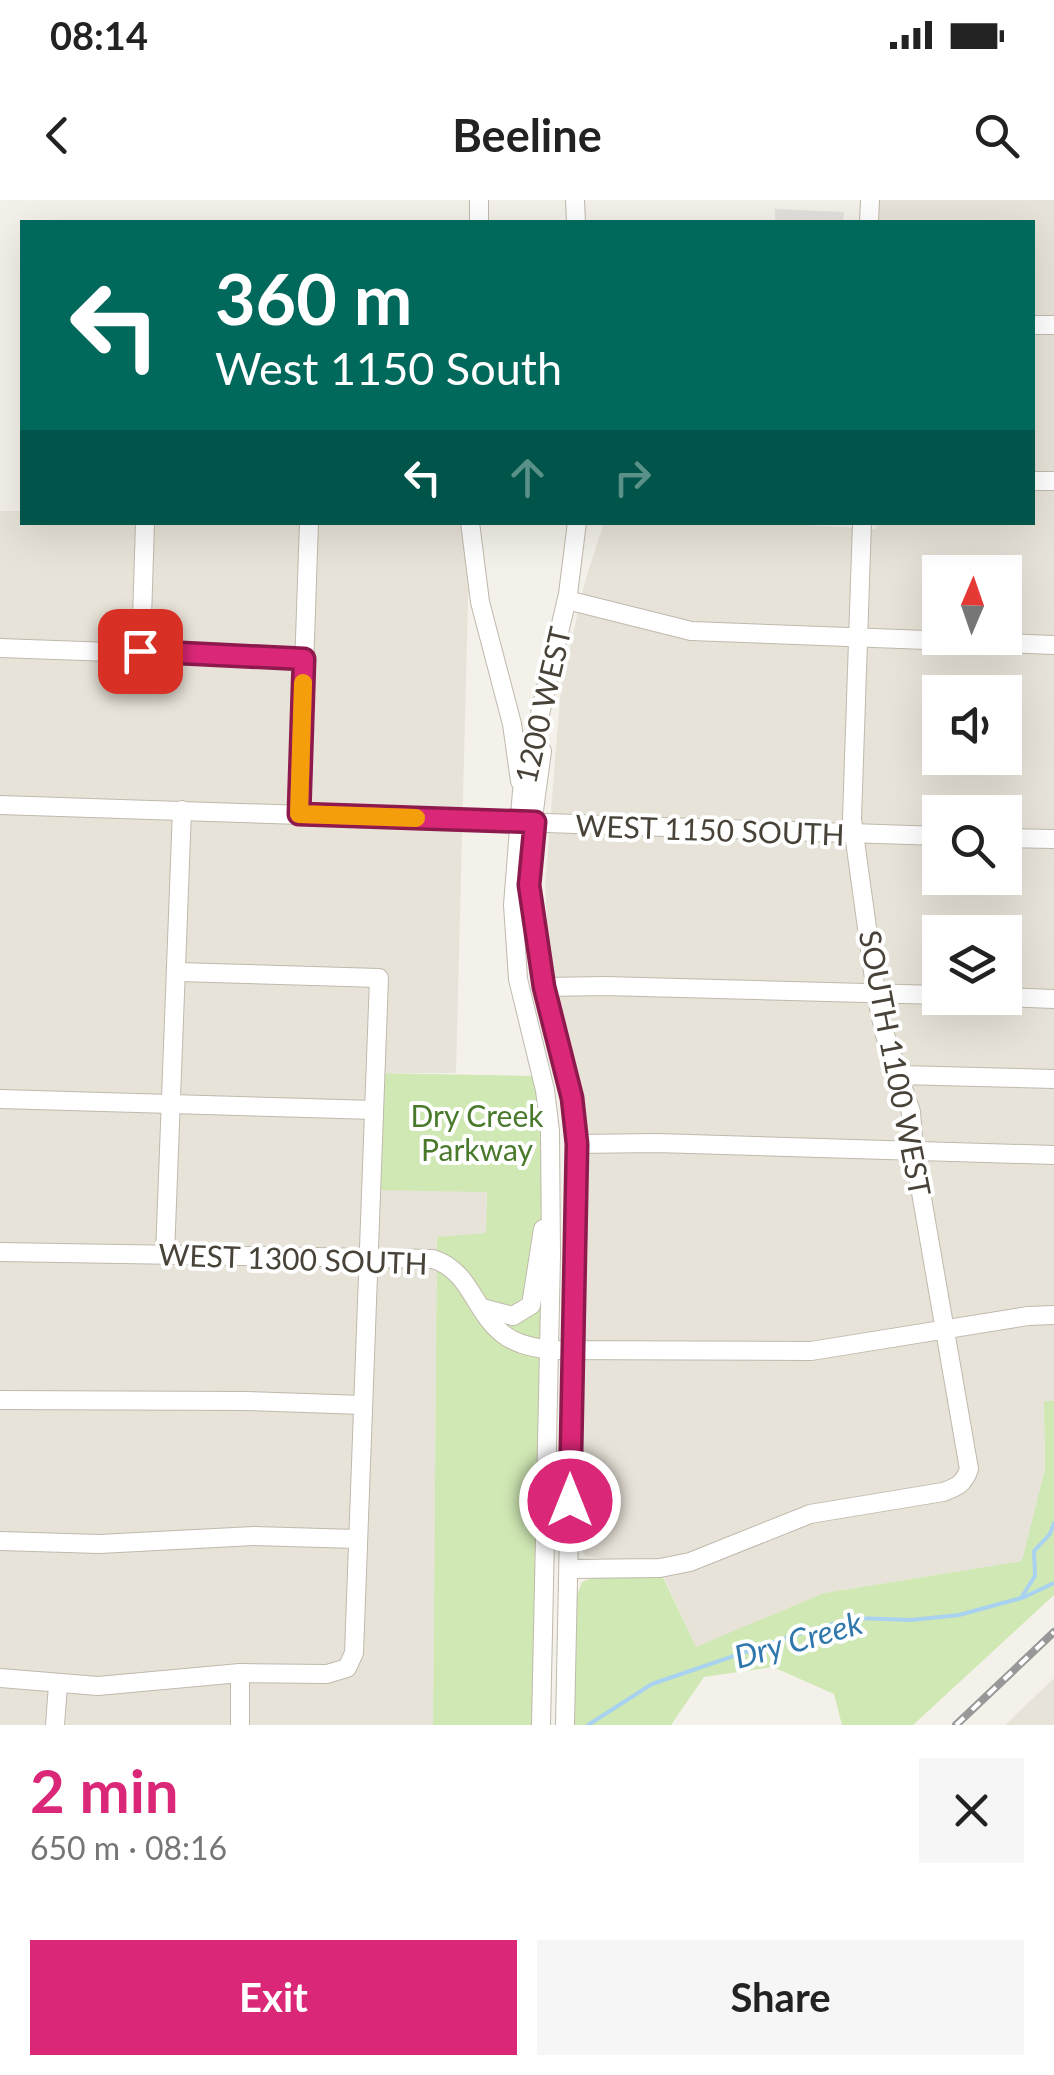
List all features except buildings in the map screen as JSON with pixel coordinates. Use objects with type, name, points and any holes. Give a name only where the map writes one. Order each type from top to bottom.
[{"type":"street","points":[[140,651],[145,525]]},
{"type":"street","points":[[299,814],[309,525]]},
{"type":"street","points":[[470,525],[476,581],[512,724],[522,791]]},
{"type":"street","name":"1200 WEST","points":[[542,1725],[550,1131],[518,980],[513,905],[570,601],[577,525]]},
{"type":"street","name":"1200 WEST","points":[[565,1725],[577,1144],[572,1098],[544,987],[529,885],[522,791],[570,601],[581,572],[585,525]]},
{"type":"street","name":"SOUTH 1100 WEST","points":[[569,1569],[660,1568],[690,1562],[810,1514],[943,1492],[966,1480],[969,1469],[914,1152],[911,1112],[876,993],[854,834],[862,525]]},
{"type":"street","points":[[570,601],[691,631],[1054,645]]},
{"type":"street","points":[[0,648],[304,659]]},
{"type":"street","name":"WEST 1150 SOUTH","points":[[0,805],[922,836]]},
{"type":"street","points":[[166,1255],[182,810]]},
{"type":"street","points":[[1022,838],[1054,839]]},
{"type":"street","points":[[0,1678],[98,1686],[240,1673],[328,1674],[347,1668],[354,1653],[379,978],[177,972]]},
{"type":"street","points":[[544,987],[922,994]]},
{"type":"street","points":[[1022,998],[1054,999]]},
{"type":"street","points":[[898,1074],[1054,1079]]},
{"type":"street","points":[[0,1099],[374,1110]]},
{"type":"street","points":[[577,1144],[656,1142],[1054,1155]]},
{"type":"street","points":[[482,1308],[513,1316],[531,1305],[549,1204]]},
{"type":"street","name":"WEST 1300 SOUTH","points":[[0,1252],[421,1257],[443,1262],[465,1281],[501,1333],[515,1342],[549,1350],[811,1351],[1054,1315]]},
{"type":"street","points":[[0,1400],[362,1406]]},
{"type":"street","points":[[0,1541],[99,1544],[254,1536],[357,1539]]},
{"type":"street","points":[[240,1673],[240,1725]]},
{"type":"street","points":[[56,1725],[58,1684]]},
{"type":"shaded area","points":[[875,200],[1054,200],[1054,1401],[1044,1402],[1045,1469],[1023,1561],[824,1593],[698,1651],[660,1569],[586,1556],[577,1544],[584,1127],[549,963],[545,885],[561,687],[585,581],[603,525],[876,529],[877,525],[1035,525],[1035,220],[875,220]]},
{"type":"shaded area","points":[[775,209],[844,212],[843,220],[775,220]]},
{"type":"shaded area","points":[[0,511],[20,511],[20,525],[470,525],[456,1073],[375,1073],[371,1190],[487,1191],[486,1233],[437,1238],[433,1725],[0,1725]]},
{"type":"shaded area","points":[[1054,1678],[1054,1725],[1005,1725]]},
{"type":"green space","name":"Dry Creek Parkway","points":[[375,1073],[541,1076],[551,1283],[542,1581],[531,1725],[433,1725],[437,1237],[486,1233],[487,1192],[370,1190]]},
{"type":"green space","points":[[1044,1401],[1054,1401],[1054,1595],[913,1725],[842,1725],[834,1694],[773,1667],[704,1677],[671,1725],[573,1725],[577,1595],[582,1582],[597,1576],[663,1577],[696,1647],[824,1593],[1022,1561],[1045,1469]]},
{"type":"waterway","name":"Dry Creek","points":[[588,1725],[652,1684],[801,1633],[855,1618],[911,1620],[959,1615],[1021,1598],[1035,1576],[1034,1551],[1050,1534],[1054,1523]]},
{"type":"waterway","name":"Dry Creek","points":[[1022,1598],[1054,1583]]},
{"type":"railway","points":[[956,1725],[1054,1632]]},
{"type":"slow traffic","points":[[303,683],[299,814],[416,818]]},
{"type":"route","points":[[140,651],[304,659],[299,814],[535,822],[529,885],[544,987],[572,1098],[577,1144],[570,1501]]}]
